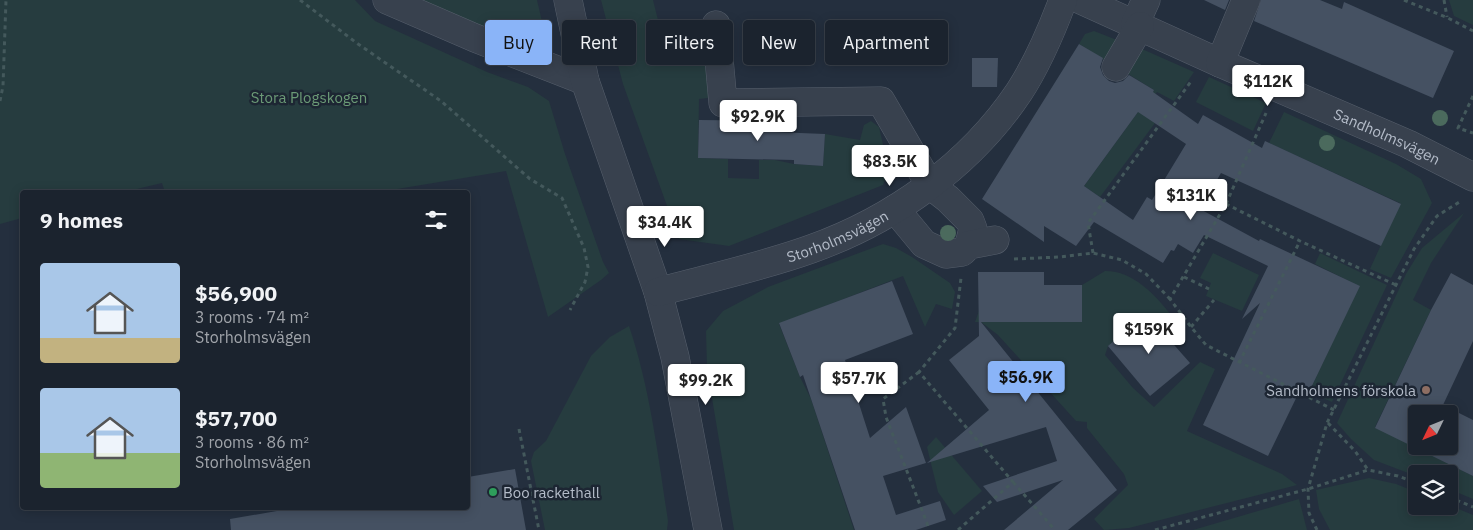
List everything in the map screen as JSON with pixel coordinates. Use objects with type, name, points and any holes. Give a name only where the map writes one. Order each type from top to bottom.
[{"type":"street","points":[[387,0],[585,82]]},
{"type":"street","points":[[568,0],[585,82],[658,292],[675,357],[708,530]]},
{"type":"street","name":"Storholmsvägen","points":[[658,292],[811,249],[865,226],[915,197],[958,162],[992,127],[1019,91],[1047,42],[1063,0]]},
{"type":"street","name":"Sandholmsvägen","points":[[1081,0],[1140,17],[1209,68],[1408,144],[1473,177]]},
{"type":"street","points":[[1209,68],[1246,0]]},
{"type":"street","points":[[1116,67],[1140,17]]},
{"type":"street","points":[[720,65],[723,102],[881,101],[930,185],[948,199],[970,221],[973,229],[969,245],[962,252],[954,254],[937,251],[924,244],[895,208]]},
{"type":"street","points":[[969,245],[1004,250]]},
{"type":"path","points":[[0,101],[3,86],[6,0]]},
{"type":"path","points":[[300,0],[358,44],[441,101],[530,179],[562,198],[584,248],[588,267],[585,282],[570,310]]},
{"type":"path","points":[[1404,0],[1448,18],[1473,31]]},
{"type":"path","points":[[1444,0],[1448,18]]},
{"type":"path","points":[[1093,253],[1088,222],[1209,68]]},
{"type":"path","points":[[1473,96],[1458,128],[1473,133]]},
{"type":"path","points":[[1170,299],[1226,204],[1269,107]]},
{"type":"path","points":[[1226,204],[1300,241],[1396,285]]},
{"type":"path","points":[[1317,530],[1309,513],[1308,489],[1327,423],[1414,249],[1437,216],[1449,208]]},
{"type":"path","points":[[1239,363],[1300,241]]},
{"type":"path","points":[[1004,250],[1060,257],[1093,253],[1122,260],[1146,274],[1170,299],[1190,327],[1206,345],[1334,410]]},
{"type":"path","points":[[928,530],[886,417],[883,399],[919,372],[955,328],[961,275]]},
{"type":"path","points":[[1184,277],[1209,289]]},
{"type":"path","points":[[1190,327],[1214,300]]},
{"type":"path","points":[[919,372],[1055,530]]},
{"type":"path","points":[[1327,423],[1355,451],[1368,470]]},
{"type":"path","points":[[519,429],[539,530]]},
{"type":"path","points":[[1156,530],[1308,489],[1368,470],[1408,480]]},
{"type":"path","points":[[958,530],[1013,482]]},
{"type":"path","points":[[1458,501],[1473,507]]},
{"type":"green space","name":"Stora Plogskogen","points":[[0,0],[355,0],[375,21],[487,72],[528,87],[549,101],[565,154],[603,262],[609,273],[548,317],[506,171],[391,190],[164,190],[162,183],[132,190],[20,190],[20,219],[0,224]]},
{"type":"green space","points":[[405,0],[537,0],[542,20],[485,20],[485,33]]},
{"type":"green space","points":[[601,0],[653,0],[658,20],[646,20],[646,65],[711,65],[713,81],[708,98],[699,99],[698,158],[728,159],[728,178],[759,179],[759,160],[823,166],[825,134],[860,140],[864,125],[871,121],[879,127],[889,171],[883,185],[729,246],[679,239],[623,84],[618,65],[636,65],[636,20],[606,20]]},
{"type":"green space","points":[[1449,0],[1473,0],[1473,25],[1454,16]]},
{"type":"green space","points":[[1094,31],[1117,40],[1105,60],[1079,44],[1085,34]]},
{"type":"green space","points":[[1142,49],[1194,72],[1174,101],[1157,92],[1142,114],[1155,123],[1100,197],[1084,186],[1154,90],[1125,72]]},
{"type":"green space","points":[[1209,77],[1266,103],[1253,131],[1196,102]]},
{"type":"green space","points":[[1284,112],[1396,164],[1421,179],[1432,203],[1391,278],[1370,269],[1400,203],[1269,143]]},
{"type":"green space","points":[[1464,213],[1431,263],[1413,300],[1431,310],[1375,427],[1408,444],[1408,455],[1431,455],[1451,465],[1408,465],[1408,473],[1374,460],[1337,423],[1406,274],[1422,248]]},
{"type":"green space","points":[[883,244],[896,248],[912,257],[950,283],[955,292],[952,309],[936,304],[925,327],[903,276],[779,324],[811,399],[854,530],[734,530],[707,368],[706,331],[723,311],[768,287]]},
{"type":"green space","points":[[1213,253],[1259,275],[1242,311],[1206,296],[1211,283],[1200,278]]},
{"type":"green space","points":[[1320,253],[1387,285],[1332,402],[1309,392],[1359,286],[1315,264]]},
{"type":"green space","points":[[1105,271],[1125,275],[1143,286],[1172,316],[1159,328],[1147,313],[1108,346],[1105,355],[1133,388],[1154,407],[1200,362],[1215,369],[1187,431],[1282,474],[1297,485],[1129,528],[1104,530],[1094,519],[1128,485],[1124,474],[1087,428],[1087,422],[1076,421],[998,335],[981,322],[975,322],[979,311],[1009,311],[1009,322],[1082,322],[1082,285]]},
{"type":"green space","points":[[629,326],[643,373],[653,422],[668,521],[667,530],[545,530],[531,461],[534,452],[546,441],[591,356],[610,337]]},
{"type":"green space","points":[[936,437],[982,491],[954,515],[938,492],[927,447]]},
{"type":"green space","points":[[1458,468],[1473,476],[1473,499],[1458,493]]},
{"type":"green space","points":[[1369,478],[1396,484],[1408,489],[1408,515],[1458,515],[1458,509],[1473,515],[1473,530],[1330,530],[1319,509],[1316,490]]},
{"type":"green space","points":[[1299,499],[1307,530],[1193,530]]},
{"type":"building","points":[[1204,0],[1229,0],[1225,10]]},
{"type":"building","points":[[1261,0],[1320,0],[1342,9],[1344,2],[1454,51],[1433,98],[1254,21]]},
{"type":"building","points":[[1079,44],[1103,58],[1100,67],[1103,75],[1109,81],[1115,83],[1123,81],[1129,75],[1154,90],[1153,92],[1198,124],[1203,115],[1262,148],[1265,141],[1401,204],[1381,246],[1221,173],[1200,209],[1259,241],[1260,239],[1360,286],[1309,392],[1301,388],[1268,456],[1203,425],[1260,303],[1242,319],[1268,266],[1204,235],[1193,253],[1178,244],[1174,251],[1171,250],[1163,263],[1094,222],[1076,246],[1044,226],[1044,242],[982,199]],"holes":[[[1138,112],[1186,144],[1152,200],[1147,197],[1133,220],[1084,186]]]},
{"type":"building","points":[[972,58],[998,58],[997,87],[972,87]]},
{"type":"building","points":[[699,120],[775,121],[775,132],[825,134],[823,166],[794,164],[794,160],[698,158]]},
{"type":"building","points":[[978,272],[1044,272],[1044,285],[1082,285],[1082,322],[981,322],[1117,490],[1068,530],[1004,530],[1063,480],[997,502],[983,486],[1057,461],[1046,427],[927,463],[989,410],[949,360],[979,336]]},
{"type":"building","points":[[1451,273],[1473,285],[1473,341],[1443,405],[1408,405],[1408,444],[1375,428],[1431,310]]},
{"type":"building","points":[[892,281],[913,334],[845,360],[870,438],[906,407],[926,463],[883,476],[896,515],[940,501],[946,520],[916,530],[855,530],[803,375],[800,377],[779,323]]},
{"type":"building","points":[[1146,313],[1190,363],[1150,396],[1108,346]]},
{"type":"building","points":[[1458,412],[1473,420],[1473,476],[1458,469],[1458,465],[1451,465],[1430,455],[1458,455]]},
{"type":"building","name":"Boo rackethall","points":[[515,469],[526,530],[231,530],[230,519],[282,510],[470,510],[470,477]]},
{"type":"place","name":"Sandholmens förskola","points":[[1426,390]]},
{"type":"place","name":"Boo rackethall","points":[[493,492]]}]
